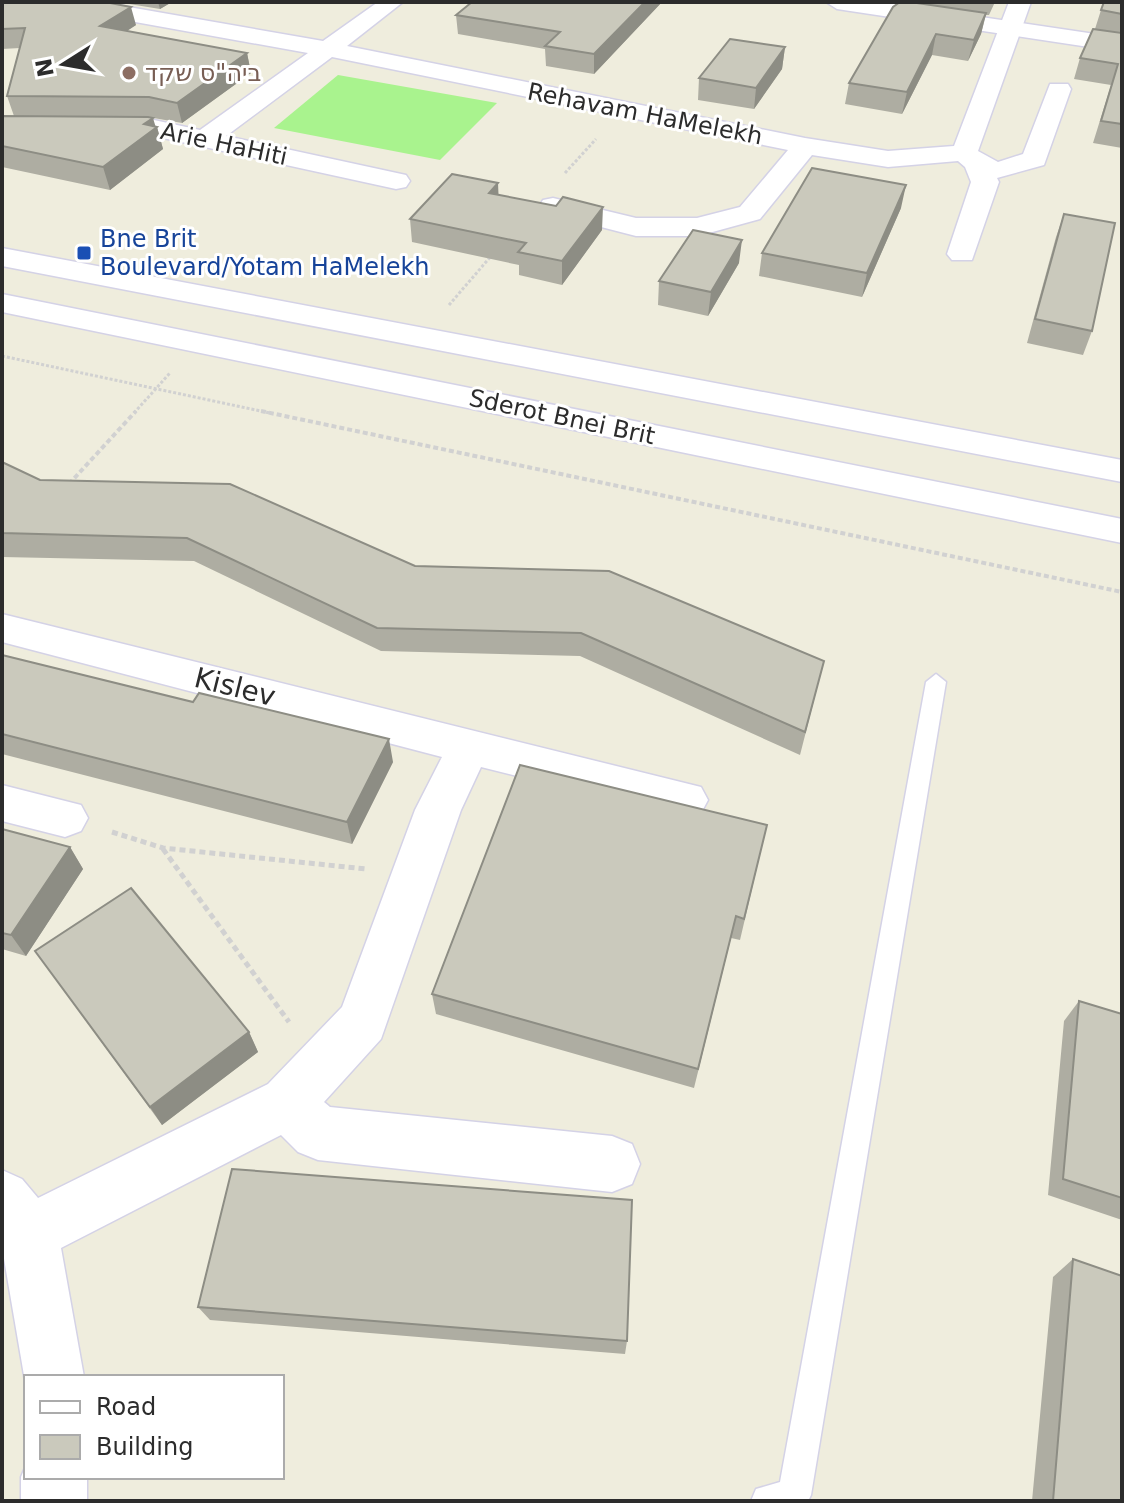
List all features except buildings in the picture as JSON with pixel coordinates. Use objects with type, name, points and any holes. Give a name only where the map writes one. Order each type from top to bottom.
[{"type":"street","points":[[204,140],[392,2]]},
{"type":"street","points":[[837,2],[1015,14],[1122,45]]},
{"type":"street","points":[[947,2],[1122,28]]},
{"type":"street","name":"Rehavam HaMelekh","points":[[73,3],[327,49],[805,146],[888,159],[971,159],[1006,172],[1035,159],[1059,89]]},
{"type":"street","points":[[962,254],[985,182],[971,159],[1015,14]]},
{"type":"street","name":"Arie HaHiti","points":[[2,127],[154,128],[396,181]]},
{"type":"street","points":[[553,206],[636,227],[698,227],[750,213],[805,146]]},
{"type":"street","name":"Sderot Bnei Brit","points":[[2,257],[1122,471]]},
{"type":"street","name":"Sderot Bnei Brit","points":[[2,303],[1122,531]]},
{"type":"street","name":"Kislev","points":[[2,628],[685,800]]},
{"type":"street","points":[[53,1375],[15,1216],[305,1085],[363,1022],[413,874],[438,810],[469,747]]},
{"type":"street","points":[[2,803],[65,818]]},
{"type":"street","points":[[305,1085],[318,1133],[612,1164]]},
{"type":"street","points":[[54,1479],[54,1501]]},
{"type":"lane","points":[[768,1501],[794,1495],[936,682]]},
{"type":"path","points":[[63,490],[155,387],[200,343]]},
{"type":"path","points":[[2,356],[1122,592]]},
{"type":"path","points":[[65,818],[163,848],[413,874]]},
{"type":"path","points":[[163,848],[305,1085]]},
{"type":"green space","points":[[338,75],[497,103],[440,160],[274,128]]},
{"type":"place","name":"ביה\"ס שקד","points":[[129,73]]},
{"type":"place","name":"Bne Brit Boulevard/Yotam HaMelekh","points":[[84,253]]}]
